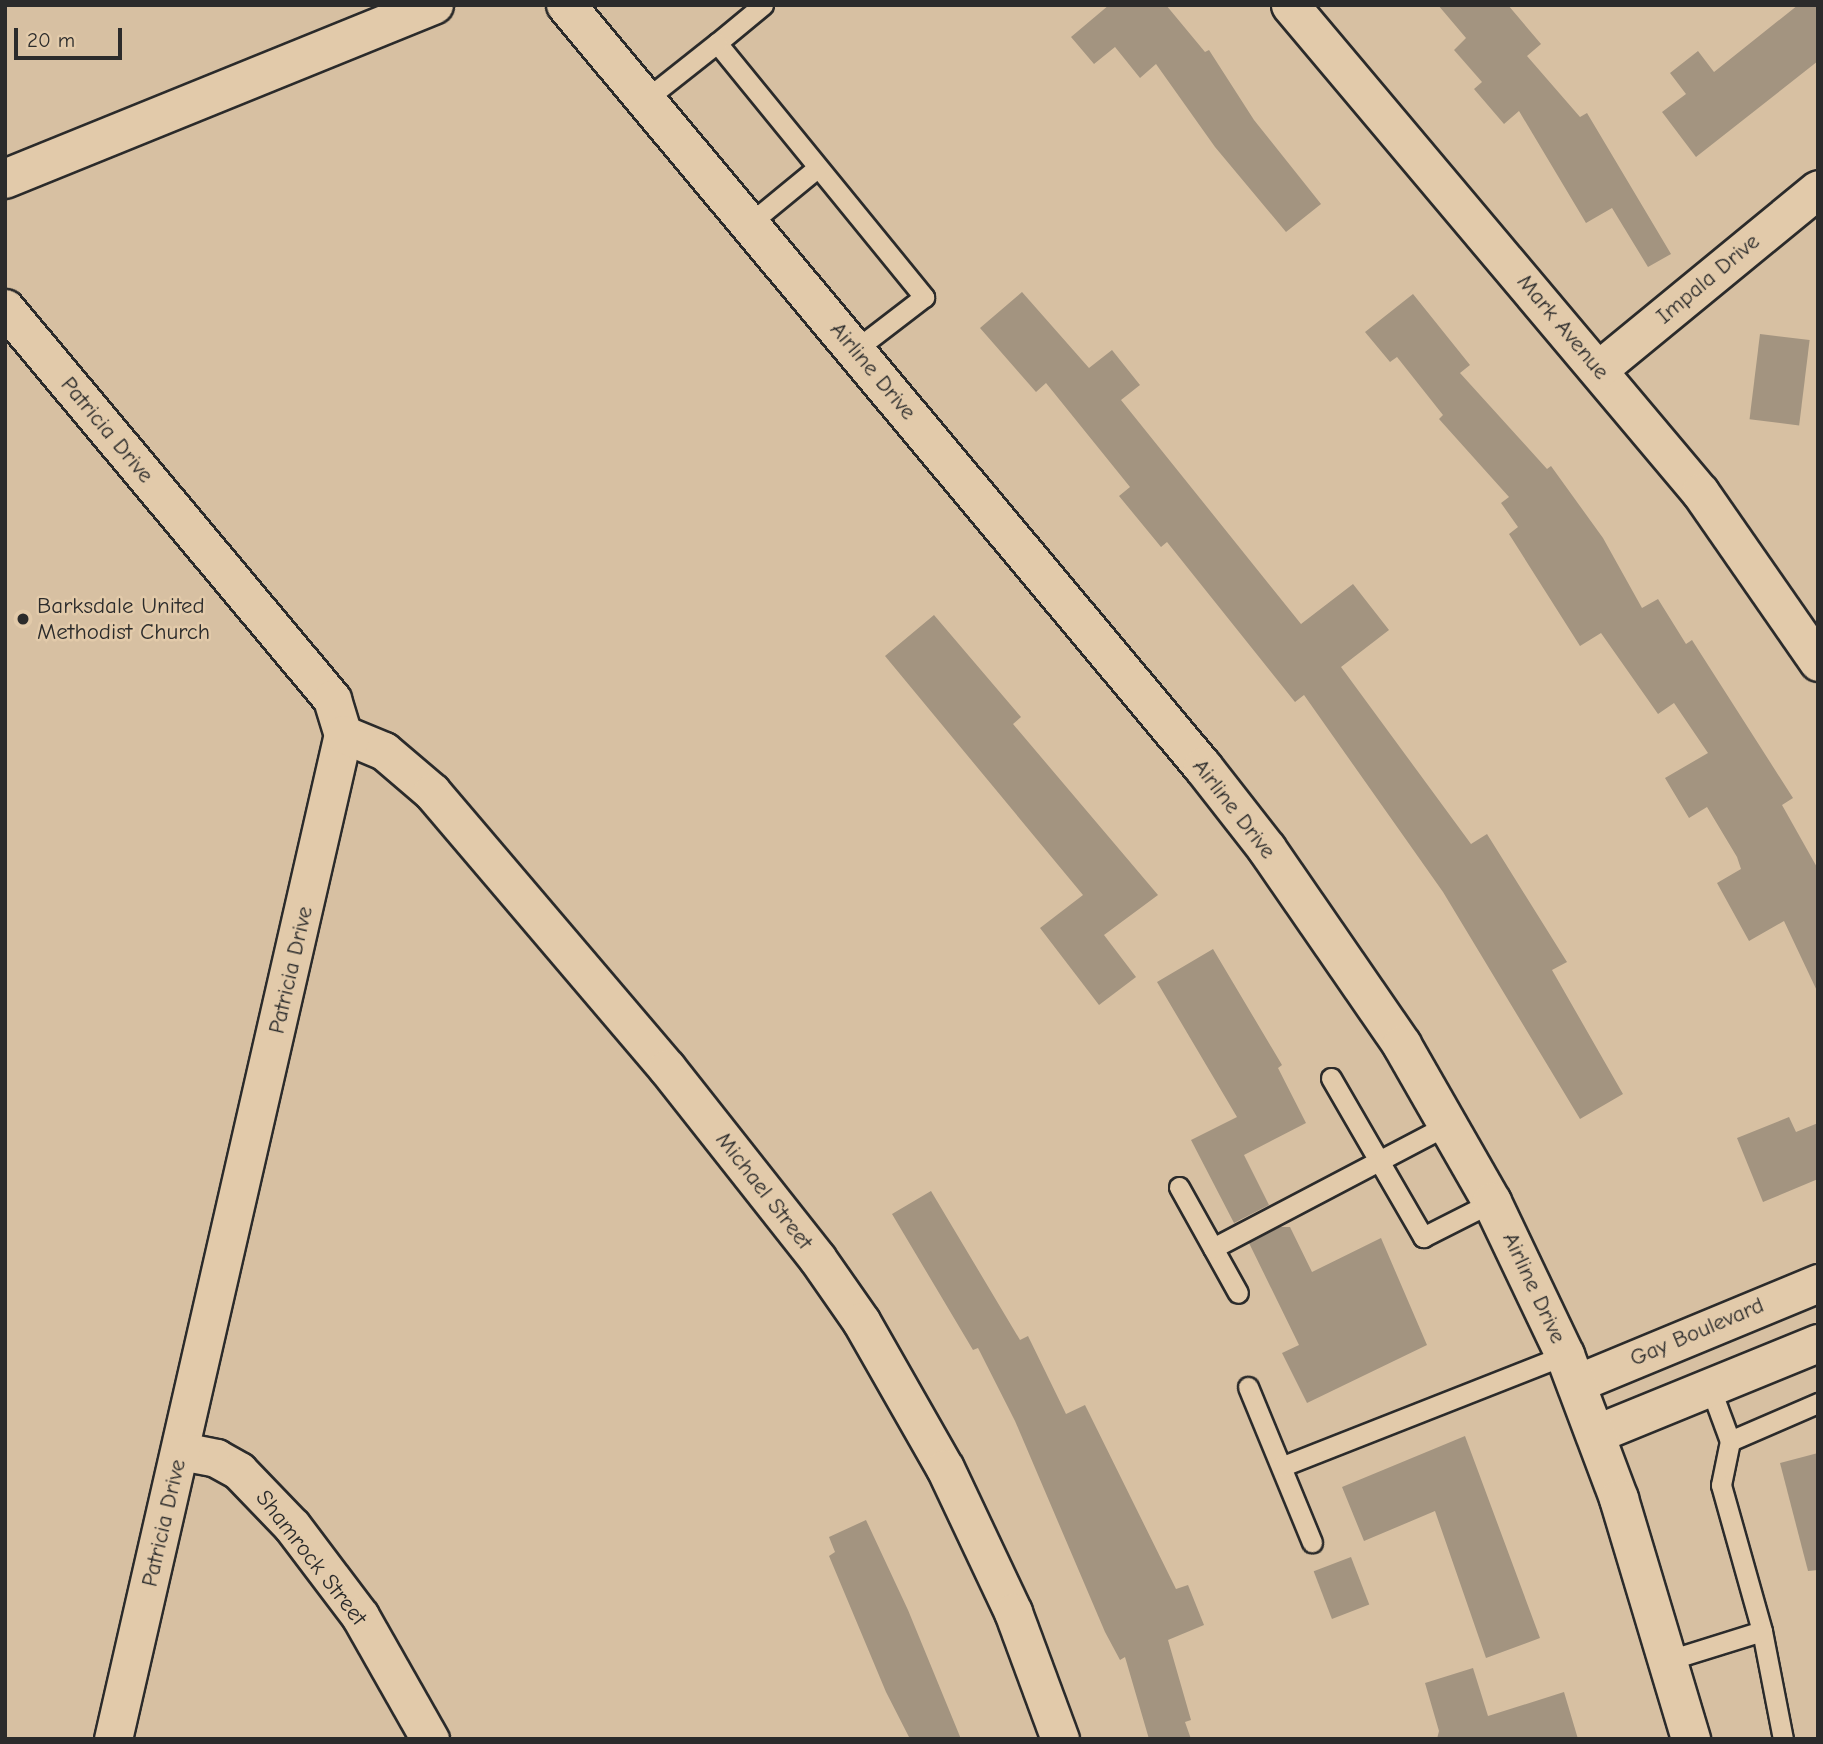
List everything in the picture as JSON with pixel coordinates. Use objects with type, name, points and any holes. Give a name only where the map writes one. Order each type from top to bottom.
[{"type":"main road","points":[[5,179],[434,5]]},
{"type":"main road","name":"Airline Drive","points":[[566,5],[1267,849],[1402,1045],[1492,1202],[1571,1369],[1670,1660],[1690,1739]]},
{"type":"street","name":"Mark Avenue","points":[[1295,7],[1700,492],[1818,662]]},
{"type":"street","name":"Impala Drive","points":[[1599,369],[1818,189]]},
{"type":"street","name":"Patricia Drive","points":[[5,308],[332,699],[343,734],[113,1739]]},
{"type":"street","name":"Michael Street","points":[[343,734],[384,751],[432,792],[667,1068],[817,1258],[867,1332],[945,1468],[1013,1612],[1060,1739]]},
{"type":"street","name":"Gay Boulevard","points":[[1571,1369],[1818,1283]]},
{"type":"street","points":[[1595,1434],[1818,1343]]},
{"type":"street","name":"Shamrock Street","points":[[181,1451],[216,1458],[239,1471],[292,1526],[359,1616],[430,1739]]},
{"type":"lane","points":[[645,100],[763,5]]},
{"type":"lane","points":[[717,43],[924,297],[855,350]]},
{"type":"lane","points":[[750,224],[817,169]]},
{"type":"lane","points":[[1331,1078],[1423,1237],[1492,1202]]},
{"type":"lane","points":[[1213,1248],[1449,1124]]},
{"type":"lane","points":[[1179,1187],[1238,1293]]},
{"type":"lane","points":[[1283,1466],[1571,1369]]},
{"type":"lane","points":[[1248,1387],[1283,1466],[1312,1542]]},
{"type":"lane","points":[[1710,1387],[1730,1441],[1721,1485],[1762,1631],[1783,1739]]},
{"type":"lane","points":[[1730,1441],[1818,1403]]},
{"type":"lane","points":[[1670,1660],[1762,1631]]},
{"type":"building","points":[[1109,5],[1166,5],[1205,52],[1209,50],[1254,120],[1321,204],[1286,232],[1215,147],[1156,64],[1140,78],[1115,47],[1094,64],[1071,37]]},
{"type":"building","points":[[1438,5],[1508,5],[1541,44],[1527,56],[1580,117],[1587,113],[1671,254],[1648,267],[1612,208],[1586,223],[1519,111],[1504,124],[1474,89],[1482,82],[1454,50],[1466,38]]},
{"type":"building","points":[[1798,5],[1818,5],[1818,61],[1696,157],[1662,112],[1686,94],[1670,73],[1698,51],[1714,72]]},
{"type":"building","points":[[1022,292],[1089,368],[1112,350],[1140,385],[1121,400],[1301,624],[1353,584],[1389,630],[1341,667],[1471,844],[1487,834],[1567,962],[1552,970],[1623,1094],[1580,1119],[1443,892],[1304,695],[1295,702],[1167,542],[1161,547],[1119,496],[1130,487],[1046,383],[1036,392],[980,328]]},
{"type":"building","points":[[1413,294],[1470,365],[1460,373],[1547,469],[1551,466],[1603,538],[1642,608],[1658,599],[1686,644],[1692,640],[1793,798],[1782,805],[1818,869],[1818,993],[1784,921],[1749,941],[1717,883],[1741,869],[1737,857],[1707,807],[1689,818],[1665,778],[1708,753],[1674,703],[1658,714],[1601,633],[1580,646],[1509,534],[1518,527],[1501,503],[1509,497],[1439,419],[1443,415],[1397,357],[1390,362],[1365,332]]},
{"type":"building","points":[[1760,334],[1810,340],[1799,425],[1750,419]]},
{"type":"building","points":[[934,615],[1021,717],[1013,724],[1158,895],[1104,935],[1136,977],[1099,1005],[1040,928],[1083,895],[885,656]]},
{"type":"building","points":[[1213,949],[1282,1065],[1278,1068],[1306,1123],[1244,1155],[1269,1205],[1234,1223],[1191,1140],[1237,1117],[1157,982]]},
{"type":"building","points":[[1789,1117],[1796,1132],[1818,1123],[1818,1179],[1763,1202],[1737,1138]]},
{"type":"building","points":[[931,1191],[1020,1340],[1028,1336],[1066,1414],[1085,1405],[1176,1589],[1188,1585],[1204,1625],[1168,1640],[1191,1720],[1185,1722],[1191,1739],[1149,1739],[1125,1657],[1120,1660],[1105,1632],[1015,1421],[978,1348],[973,1350],[892,1214]]},
{"type":"building","points":[[1280,1227],[1290,1227],[1312,1272],[1381,1238],[1427,1345],[1307,1403],[1282,1353],[1299,1345],[1249,1243]]},
{"type":"building","points":[[1465,1436],[1540,1638],[1486,1658],[1435,1511],[1364,1541],[1342,1487]]},
{"type":"building","points":[[1818,1453],[1818,1570],[1808,1571],[1780,1463]]},
{"type":"building","points":[[866,1520],[908,1610],[961,1739],[910,1739],[886,1692],[829,1556],[835,1552],[829,1537]]},
{"type":"building","points":[[1351,1557],[1369,1605],[1332,1619],[1314,1571]]},
{"type":"building","points":[[1473,1668],[1488,1716],[1564,1692],[1578,1739],[1437,1739],[1439,1731],[1425,1683]]},
{"type":"place","name":"Barksdale United Methodist Church","points":[[23,619]]}]
